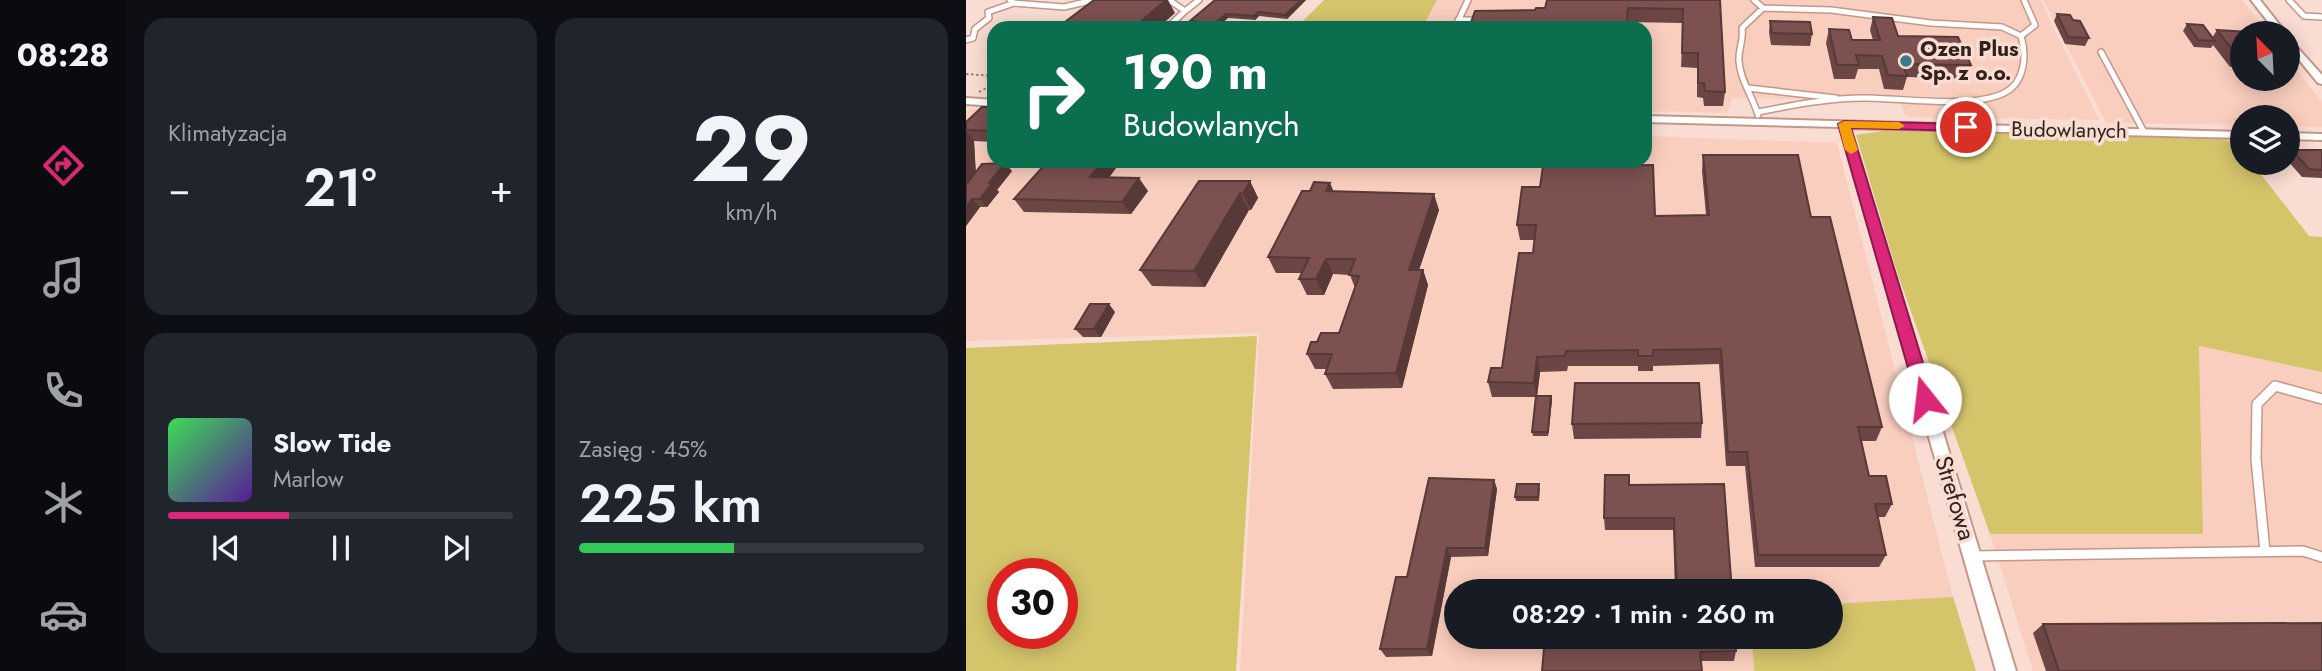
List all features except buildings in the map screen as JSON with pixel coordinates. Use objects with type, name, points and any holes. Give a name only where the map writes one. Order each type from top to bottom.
[{"type":"street","points":[[2255,0],[2272,21]]},
{"type":"street","points":[[2300,55],[2322,81]]},
{"type":"street","points":[[966,101],[987,102]]},
{"type":"street","name":"Budowlanych","points":[[1652,119],[1758,117],[1844,124],[2230,135]]},
{"type":"street","name":"Strefowa","points":[[1844,124],[2006,671]]},
{"type":"street","points":[[2300,136],[2322,137]]},
{"type":"lane","points":[[966,40],[973,38],[975,29],[989,18],[988,12],[1012,1],[1063,8],[1094,0]]},
{"type":"lane","points":[[1169,0],[1185,11]]},
{"type":"lane","points":[[1174,21],[1199,0]]},
{"type":"lane","points":[[1468,0],[1458,20],[1485,20]]},
{"type":"lane","points":[[2021,36],[2035,25],[2024,0]]},
{"type":"lane","points":[[2289,0],[2304,16],[2322,17]]},
{"type":"lane","points":[[1756,1],[1763,8],[1830,10],[1930,23],[2002,27],[2021,36],[2026,50],[2022,74],[2006,93],[1965,100],[1840,99],[1758,117],[1743,81],[1740,46],[1744,40],[1742,28],[1763,8]]},
{"type":"lane","points":[[2101,52],[2144,132]]},
{"type":"lane","points":[[1748,88],[1819,93],[1840,99]]},
{"type":"lane","points":[[2265,551],[2256,459],[2258,404],[2275,386],[2322,399]]},
{"type":"lane","points":[[1972,556],[2303,551],[2322,557]]},
{"type":"path","points":[[966,74],[987,76]]},
{"type":"path","points":[[976,93],[987,88]]},
{"type":"shaded area","points":[[1324,0],[1437,0],[1426,21],[1303,21]]},
{"type":"shaded area","points":[[1437,0],[2040,0],[2099,120],[1906,117],[1900,102],[1849,101],[1805,107],[1799,99],[1732,98],[1727,113],[1652,111],[1652,21],[1426,21]]},
{"type":"shaded area","points":[[2043,0],[2242,0],[2259,21],[2230,21],[2230,91],[2300,91],[2300,74],[2322,102],[2322,127],[2300,126],[2300,105],[2230,105],[2230,125],[2106,123]]},
{"type":"shaded area","points":[[969,109],[987,110],[987,168],[1652,168],[1652,136],[1837,143],[1953,597],[1843,603],[1843,579],[1444,579],[1444,649],[1753,649],[1754,671],[1240,671],[1259,333],[966,341],[966,112]]},
{"type":"shaded area","points":[[1883,131],[2230,141],[2230,175],[2261,175],[2309,236],[2322,237],[2322,372],[2199,346],[2203,534],[1990,534],[1897,272],[1856,135]]},
{"type":"shaded area","points":[[1257,336],[1236,671],[966,671],[966,348]]},
{"type":"shaded area","points":[[2199,346],[2322,372],[2322,671],[2033,671],[1990,534],[2203,534]]},
{"type":"shaded area","points":[[1953,597],[1976,671],[1754,671],[1753,649],[1843,649],[1843,603]]},
{"type":"slow traffic","points":[[1851,150],[1844,124],[1899,126]]},
{"type":"place","name":"Ozen Plus Sp. z o.o.","points":[[1906,61]]},
{"type":"route","points":[[1925,399],[1844,124],[1966,127]]}]
